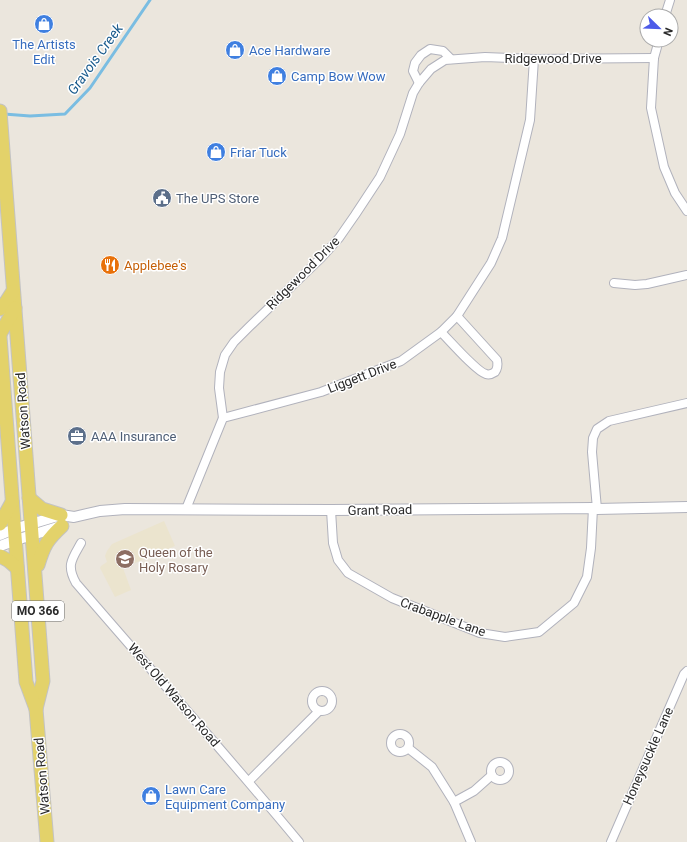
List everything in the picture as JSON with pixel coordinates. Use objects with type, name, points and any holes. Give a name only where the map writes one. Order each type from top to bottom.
[{"type":"main road","name":"Watson Road","points":[[0,117],[14,291],[5,304],[29,498],[43,681],[36,709]]},
{"type":"main road","points":[[0,336],[5,304]]},
{"type":"main road","name":"Watson Road","points":[[0,336],[26,682],[36,709],[47,842]]},
{"type":"main road","points":[[29,498],[42,509],[61,520],[46,543],[35,573]]},
{"type":"main road","points":[[0,524],[12,500]]},
{"type":"main road","points":[[0,556],[17,568]]},
{"type":"street","points":[[657,48],[654,58],[651,108],[664,167],[675,193],[687,211]]},
{"type":"street","points":[[419,83],[413,71],[415,63],[421,55],[430,49],[444,51],[451,59]]},
{"type":"street","name":"Ridgewood Drive","points":[[223,418],[219,388],[220,372],[225,355],[234,342],[249,326],[321,258],[339,238],[380,177],[400,134],[414,93],[419,83],[431,69],[445,60],[485,57],[654,58]]},
{"type":"street","name":"Liggett Drive","points":[[223,418],[321,392],[401,361],[441,332],[457,316],[491,263],[502,238],[530,120],[534,58]]},
{"type":"street","points":[[614,283],[641,285],[687,275]]},
{"type":"street","points":[[441,332],[477,369],[485,374],[491,374],[496,371],[498,360],[457,316]]},
{"type":"street","name":"Crabapple Lane","points":[[331,510],[333,543],[338,560],[348,573],[392,598],[480,633],[505,637],[539,632],[574,602],[587,577],[595,509],[592,452],[593,438],[597,429],[608,421],[687,403]]},
{"type":"street","points":[[186,508],[223,418]]},
{"type":"street","name":"Grant Road","points":[[0,535],[15,534],[61,520],[107,510],[186,508],[331,510],[595,509],[687,507]]},
{"type":"street","name":"Grant Road","points":[[0,546],[15,534]]},
{"type":"street","name":"West Old Watson Road","points":[[81,542],[71,562],[71,574],[76,583],[187,712],[249,781],[299,842]]},
{"type":"street","name":"Honeysuckle Lane","points":[[611,842],[684,674],[687,671]]},
{"type":"street","points":[[249,781],[319,711]]},
{"type":"street","points":[[408,748],[432,767],[454,802],[471,842]]},
{"type":"street","points":[[454,802],[474,791],[492,776]]},
{"type":"shaded area","name":"Queen of the Holy Rosary","points":[[164,521],[175,546],[123,568],[131,590],[115,597],[100,568],[107,562],[105,556],[107,551],[112,544]]},
{"type":"waterway","name":"Gravois Creek","points":[[4,114],[30,116],[65,114],[90,88],[150,0]]},
{"type":"place","name":"The Artists Edit","points":[[44,24]]},
{"type":"place","name":"Ace Hardware","points":[[235,50]]},
{"type":"place","name":"Camp Bow Wow","points":[[277,76]]},
{"type":"place","name":"Friar Tuck","points":[[216,152]]},
{"type":"place","name":"The UPS Store","points":[[162,198]]},
{"type":"place","name":"Applebee's","points":[[110,265]]},
{"type":"place","name":"AAA Insurance","points":[[77,436]]},
{"type":"place","name":"Queen of the Holy Rosary","points":[[125,559]]},
{"type":"place","name":"Lawn Care Equipment Company","points":[[151,796]]}]
